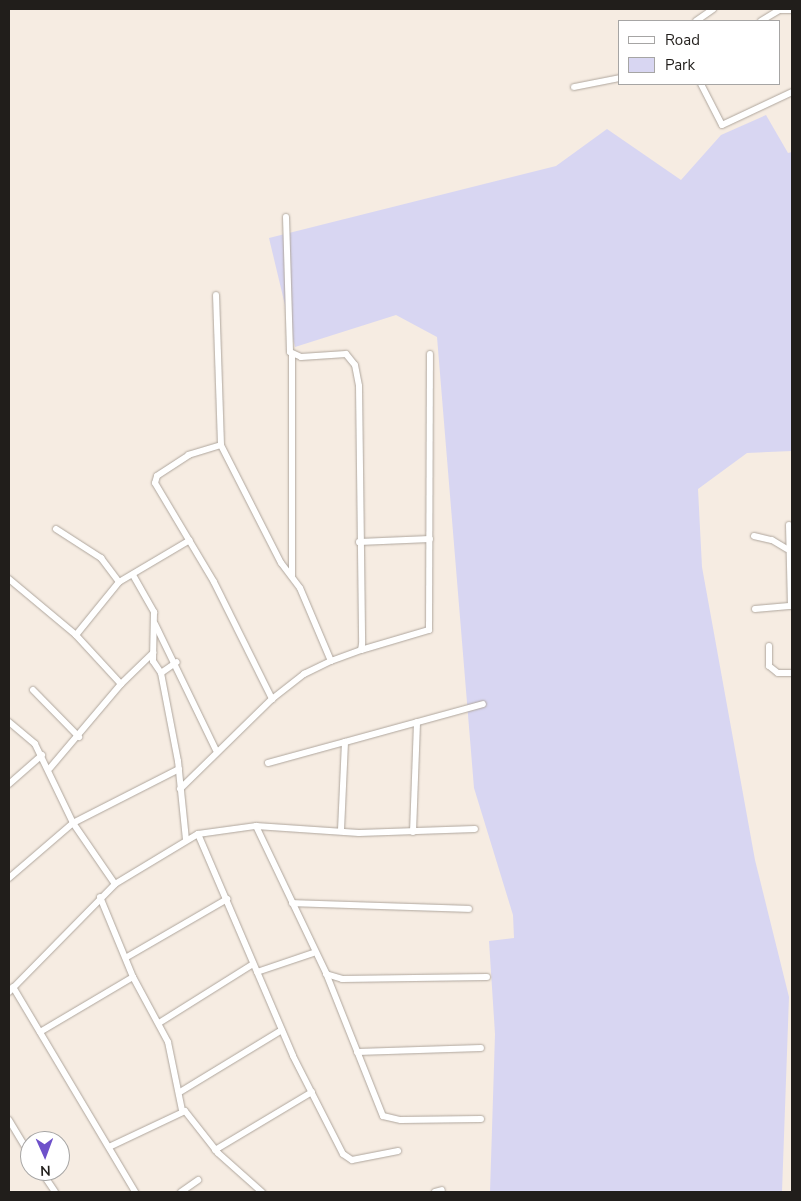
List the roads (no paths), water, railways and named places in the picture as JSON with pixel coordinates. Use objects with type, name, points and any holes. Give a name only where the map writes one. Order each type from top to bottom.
[{"type":"street","points":[[697,20],[713,9]]},
{"type":"street","points":[[763,20],[779,10],[792,10]]},
{"type":"street","points":[[574,87],[618,78]]},
{"type":"street","points":[[702,85],[722,125],[792,92]]},
{"type":"street","points":[[286,218],[292,354],[292,576]]},
{"type":"street","points":[[216,295],[221,445],[292,576],[331,661]]},
{"type":"street","points":[[292,354],[342,353],[355,365],[361,445],[359,542],[361,650]]},
{"type":"street","points":[[180,789],[216,750],[272,699],[304,674],[331,661],[361,650],[429,630],[430,354]]},
{"type":"street","points":[[221,445],[189,455],[155,480],[190,540],[272,699]]},
{"type":"street","points":[[755,609],[792,606],[787,549],[789,525]]},
{"type":"street","points":[[56,529],[101,558],[118,582]]},
{"type":"street","points":[[754,536],[772,540],[787,549]]},
{"type":"street","points":[[359,542],[430,539]]},
{"type":"street","points":[[76,635],[118,582],[133,575],[190,540]]},
{"type":"street","points":[[133,575],[154,612],[152,653],[162,673],[179,769],[186,840]]},
{"type":"street","points":[[9,579],[76,635],[121,684]]},
{"type":"street","points":[[154,623],[177,662],[216,750]]},
{"type":"street","points":[[769,646],[769,666],[778,673],[792,673]]},
{"type":"street","points":[[50,768],[79,737],[121,684],[152,653]]},
{"type":"street","points":[[162,673],[177,662]]},
{"type":"street","points":[[33,690],[79,737]]},
{"type":"street","points":[[268,764],[483,704]]},
{"type":"street","points":[[9,722],[35,744],[50,768],[73,823],[115,884]]},
{"type":"street","points":[[412,832],[417,722]]},
{"type":"street","points":[[341,831],[345,742]]},
{"type":"street","points":[[9,784],[42,756]]},
{"type":"street","points":[[9,878],[73,823],[179,769]]},
{"type":"street","points":[[135,1192],[40,1032],[11,989],[100,897],[115,884],[198,834],[256,826],[341,831],[412,832],[475,829]]},
{"type":"street","points":[[256,826],[313,953],[326,973],[373,1099],[388,1118],[481,1119]]},
{"type":"street","points":[[198,834],[282,1030],[312,1092],[348,1159],[398,1150]]},
{"type":"street","points":[[100,897],[127,957],[133,977],[160,1023],[180,1092],[182,1110],[215,1150],[262,1192]]},
{"type":"street","points":[[127,957],[227,899]]},
{"type":"street","points":[[292,903],[469,909]]},
{"type":"street","points":[[257,972],[313,953]]},
{"type":"street","points":[[160,1023],[253,964]]},
{"type":"street","points":[[326,973],[342,978],[487,977]]},
{"type":"street","points":[[40,1032],[133,977]]},
{"type":"street","points":[[180,1092],[282,1030]]},
{"type":"street","points":[[357,1052],[481,1048]]},
{"type":"street","points":[[215,1150],[312,1092]]},
{"type":"street","points":[[109,1147],[182,1110]]},
{"type":"street","points":[[9,1120],[20,1138]]},
{"type":"street","points":[[181,1192],[198,1180]]},
{"type":"street","points":[[48,1181],[55,1192]]},
{"type":"street","points":[[434,1192],[442,1190]]}]
